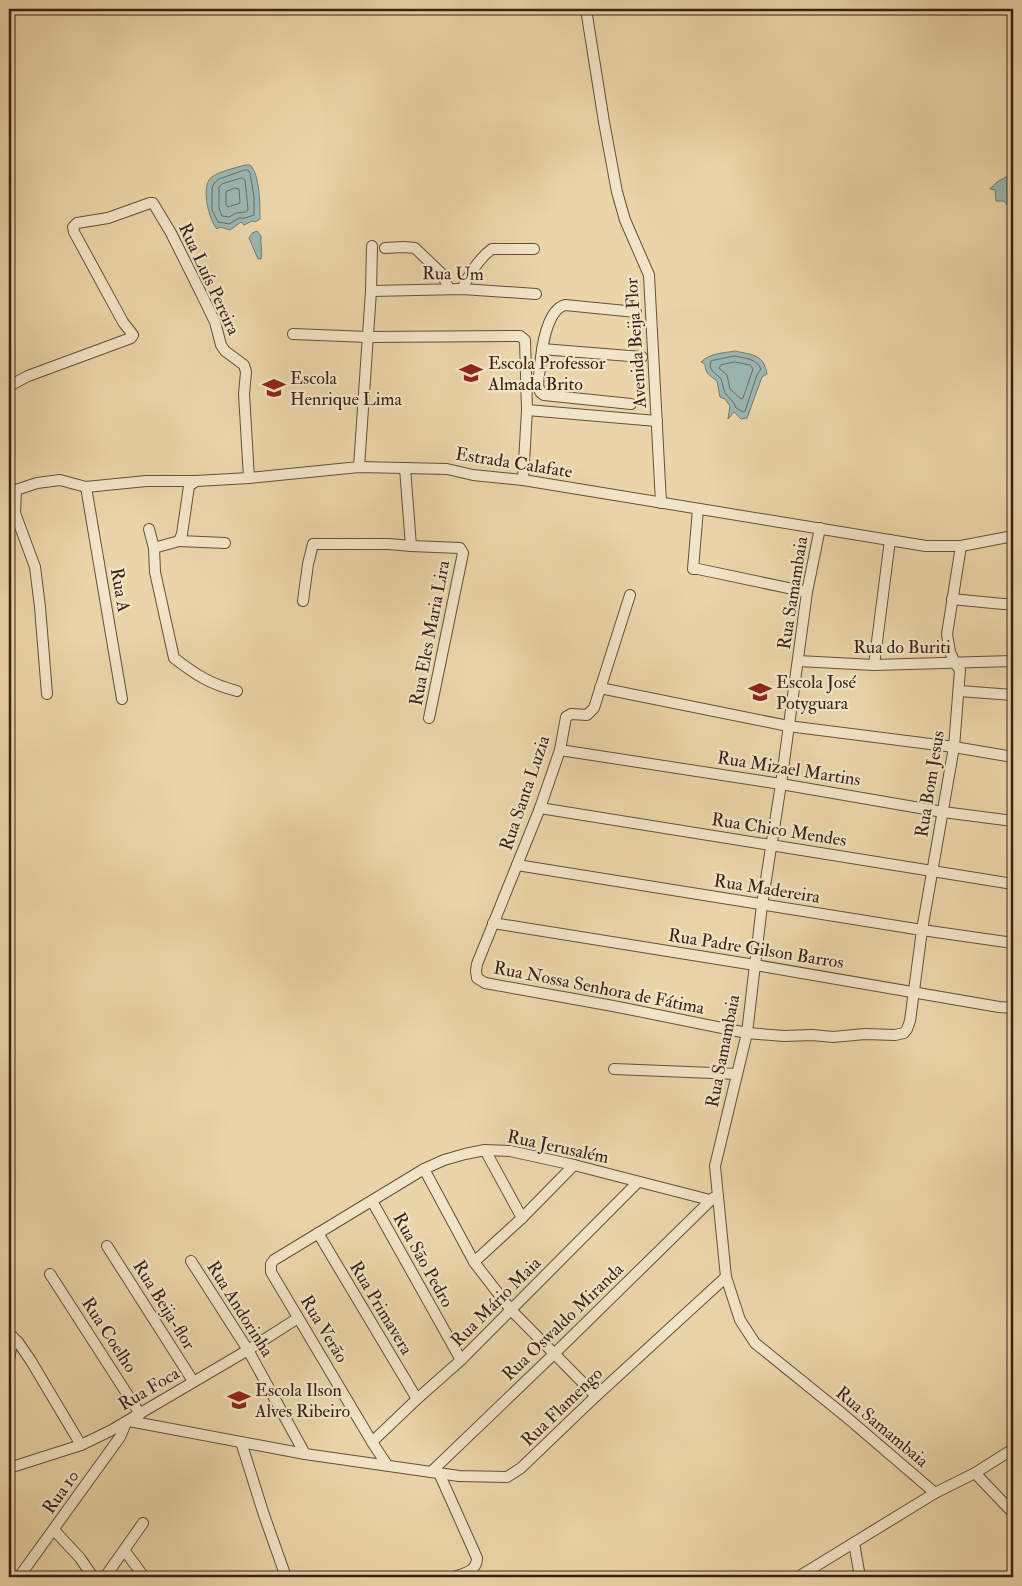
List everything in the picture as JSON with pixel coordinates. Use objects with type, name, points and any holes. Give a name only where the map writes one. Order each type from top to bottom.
[{"type":"street","name":"Avenida Beija Flor","points":[[586,9],[617,192],[625,220],[649,274],[661,503]]},
{"type":"street","name":"Rua Luís Pereira","points":[[9,386],[28,376],[131,338],[133,335],[122,322],[73,230],[74,225],[77,223],[108,218],[150,203],[155,205],[208,307],[221,345],[225,351],[244,365],[246,372],[244,394],[249,478]]},
{"type":"street","points":[[359,467],[371,291],[372,246]]},
{"type":"street","points":[[385,248],[415,248],[442,274],[449,290]]},
{"type":"street","points":[[462,290],[472,270],[492,249],[534,248]]},
{"type":"street","name":"Rua Um","points":[[371,291],[462,290],[536,294]]},
{"type":"street","points":[[631,404],[544,395],[540,392],[538,381],[542,349],[549,323],[561,306],[636,312]]},
{"type":"street","points":[[292,334],[368,337],[520,336],[525,340],[527,410],[523,480]]},
{"type":"street","points":[[542,349],[642,358]]},
{"type":"street","points":[[585,415],[587,400]]},
{"type":"street","points":[[527,410],[658,421]]},
{"type":"street","name":"Estrada Calafate","points":[[12,489],[60,480],[86,487],[146,481],[249,478],[359,467],[447,469],[472,475],[523,480],[926,546],[961,546],[1013,536]]},
{"type":"street","points":[[303,602],[308,564],[313,544],[389,544],[411,546],[406,468]]},
{"type":"street","points":[[179,541],[182,534],[189,486],[196,481]]},
{"type":"street","name":"Rua A","points":[[86,487],[122,699]]},
{"type":"street","points":[[12,489],[15,513],[35,567],[47,694]]},
{"type":"street","points":[[698,510],[693,570],[698,569],[807,592]]},
{"type":"street","name":"Rua Samambaia","points":[[820,528],[807,592],[781,784],[762,905],[747,1033],[715,1166],[714,1197],[726,1278],[740,1320],[755,1343],[844,1415],[935,1493]]},
{"type":"street","points":[[150,529],[154,548],[155,572],[174,658],[194,674],[216,686],[237,691]]},
{"type":"street","points":[[874,665],[890,540]]},
{"type":"street","points":[[154,548],[179,541],[225,544]]},
{"type":"street","name":"Rua Eles Maria Lira","points":[[411,546],[460,548],[462,555],[429,718]]},
{"type":"street","name":"Rua Bom Jesus","points":[[907,1029],[954,746],[960,670],[948,645],[947,634],[961,546]]},
{"type":"street","name":"Rua Santa Luzia","points":[[477,964],[540,808],[560,750],[566,717],[571,714],[588,715],[594,708],[630,595]]},
{"type":"street","points":[[952,599],[1013,604]]},
{"type":"street","name":"Rua do Buriti","points":[[798,661],[874,665],[1010,660]]},
{"type":"street","points":[[600,688],[788,726],[954,746],[1013,757]]},
{"type":"street","points":[[959,691],[1013,695]]},
{"type":"street","name":"Rua Mizael Martins","points":[[560,750],[781,784],[943,812],[1013,821]]},
{"type":"street","name":"Rua Chico Mendes","points":[[540,808],[1013,884]]},
{"type":"street","name":"Rua Madereira","points":[[517,865],[1013,943]]},
{"type":"street","name":"Rua Padre Gilson Barros","points":[[493,923],[1013,1008]]},
{"type":"street","name":"Rua Nossa Senhora de Fátima","points":[[477,964],[477,978],[485,983],[747,1033],[833,1037],[865,1034],[900,1034],[907,1029]]},
{"type":"street","points":[[614,1069],[737,1074]]},
{"type":"street","points":[[485,1150],[522,1218]]},
{"type":"street","name":"Rua Jerusalém","points":[[274,1260],[424,1169],[458,1156],[485,1150],[510,1152],[574,1165],[638,1182],[714,1197]]},
{"type":"street","points":[[474,1262],[522,1218],[574,1165]]},
{"type":"street","points":[[424,1169],[474,1262],[512,1310],[596,1396]]},
{"type":"street","name":"Rua Mário Maia","points":[[372,1442],[461,1360],[638,1182]]},
{"type":"street","name":"Rua Oswaldo Miranda","points":[[435,1472],[714,1197]]},
{"type":"street","name":"Rua São Pedro","points":[[372,1201],[461,1360]]},
{"type":"street","name":"Rua Primavera","points":[[318,1233],[417,1399]]},
{"type":"street","name":"Rua Beija-flor","points":[[107,1246],[193,1382]]},
{"type":"street","name":"Rua Verão","points":[[274,1260],[271,1264],[270,1272],[387,1465]]},
{"type":"street","name":"Rua Andorinha","points":[[191,1261],[248,1350],[305,1454]]},
{"type":"street","name":"Rua Coelho","points":[[50,1274],[140,1414]]},
{"type":"street","name":"Rua Flamengo","points":[[127,1422],[305,1454],[435,1472],[480,1477],[507,1477],[521,1468],[596,1396],[726,1278]]},
{"type":"street","name":"Rua Foca","points":[[9,1468],[82,1445],[127,1422],[298,1318]]},
{"type":"street","points":[[9,1360],[11,1335]]},
{"type":"street","points":[[11,1335],[31,1361],[82,1445]]},
{"type":"street","name":"Rua 10","points":[[19,1577],[120,1437],[127,1422]]},
{"type":"street","points":[[240,1442],[286,1577]]},
{"type":"street","points":[[798,1577],[935,1493],[975,1474],[1013,1449]]},
{"type":"street","points":[[435,1472],[477,1558],[477,1565],[473,1570],[454,1577]]},
{"type":"street","points":[[975,1474],[1013,1512]]},
{"type":"street","points":[[105,1577],[143,1523]]},
{"type":"street","points":[[54,1530],[80,1558],[93,1577]]},
{"type":"street","points":[[854,1543],[860,1577]]},
{"type":"street","points":[[125,1551],[144,1577]]},
{"type":"water","points":[[250,165],[256,175],[259,190],[260,219],[244,225],[241,222],[230,230],[220,227],[217,229],[211,219],[207,205],[206,191],[209,180],[220,173]]},
{"type":"water","points":[[1013,173],[1013,212],[1004,201],[996,201],[995,190],[990,189],[997,182]]},
{"type":"water","points":[[257,231],[261,236],[261,259],[258,259],[249,238],[252,233]]},
{"type":"water","points":[[735,351],[756,356],[763,363],[767,374],[762,377],[747,418],[741,419],[734,412],[728,419],[730,406],[725,399],[720,397],[717,381],[708,374],[705,364],[701,362],[713,355]]},
{"type":"place","name":"Escola Professor Almada Brito","points":[[471,373]]},
{"type":"place","name":"Escola Henrique Lima","points":[[274,388]]},
{"type":"place","name":"Escola José Potyguara","points":[[760,692]]},
{"type":"place","name":"Escola Ilson Alves Ribeiro","points":[[239,1400]]}]
